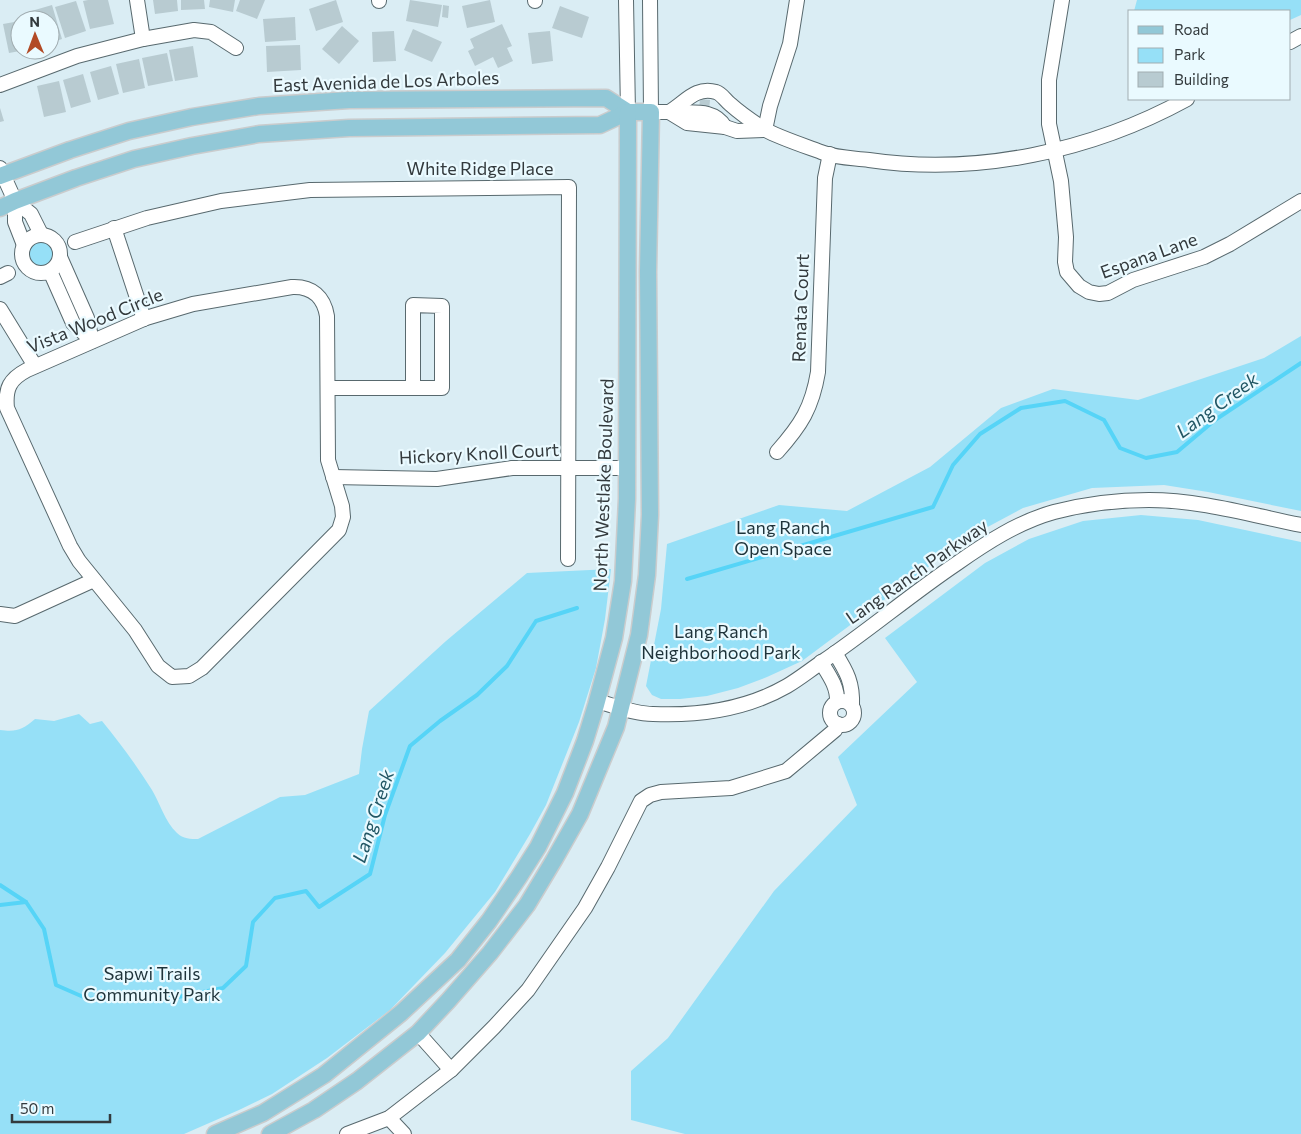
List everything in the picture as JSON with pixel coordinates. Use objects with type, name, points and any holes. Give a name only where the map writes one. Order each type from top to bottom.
[{"type":"main road","name":"East Avenida de Los Arboles","points":[[1,173],[129,131],[192,117],[259,106],[349,100],[606,98],[628,112]]},
{"type":"main road","points":[[0,208],[76,178],[134,159],[259,134],[349,128],[600,125],[628,112],[651,112],[648,272],[650,515],[647,575],[639,635],[616,727],[580,814],[527,905],[472,974],[418,1033],[357,1081],[314,1110],[270,1134]]},
{"type":"main road","name":"North Westlake Boulevard","points":[[215,1134],[263,1113],[324,1075],[401,1014],[458,960],[489,921],[538,847],[565,793],[585,741],[597,701],[614,638],[623,581],[627,468],[628,112]]},
{"type":"street","points":[[137,0],[144,39]]},
{"type":"street","name":"North Westlake Boulevard","points":[[626,0],[628,112]]},
{"type":"street","points":[[650,0],[651,112],[669,112],[698,92],[716,92],[726,98],[729,104],[729,115],[725,127]]},
{"type":"street","points":[[766,130],[770,106],[790,44],[797,0]]},
{"type":"street","name":"Espana Lane","points":[[1062,0],[1049,80],[1048,100],[1049,124],[1061,182],[1066,237],[1065,262],[1067,272],[1073,281],[1089,292],[1108,293],[1133,280],[1204,257],[1230,244],[1301,201]]},
{"type":"street","points":[[1,83],[77,56],[144,39],[194,30],[211,32],[236,48]]},
{"type":"street","points":[[729,104],[766,130],[830,154],[886,163],[944,165],[982,163],[1054,150],[1120,131],[1185,100]]},
{"type":"street","points":[[669,112],[687,123],[725,127],[737,131],[766,130]]},
{"type":"street","name":"Renata Court","points":[[777,452],[796,430],[808,409],[815,389],[818,372],[825,178],[830,154]]},
{"type":"street","points":[[1,173],[15,201],[30,214],[41,234]]},
{"type":"street","name":"White Ridge Place","points":[[75,242],[147,218],[220,201],[310,190],[569,187],[568,559]]},
{"type":"street","points":[[15,201],[15,222],[24,244],[22,256],[27,267],[38,273],[50,271],[58,264],[60,248],[57,242],[47,235],[41,234],[31,237],[24,244]]},
{"type":"street","points":[[114,228],[144,319]]},
{"type":"street","points":[[60,256],[87,318],[92,341]]},
{"type":"street","points":[[50,271],[74,323],[92,341]]},
{"type":"street","name":"Vista Wood Circle","points":[[292,287],[312,290],[326,306],[328,460],[342,506],[343,517],[339,530],[202,668],[189,676],[172,677],[158,666],[135,630],[79,562],[7,408],[6,396],[8,386],[17,375],[92,341],[144,319],[193,304],[292,287]]},
{"type":"street","points":[[328,388],[412,388],[442,388],[442,306],[413,305],[412,388]]},
{"type":"street","points":[[0,309],[35,366]]},
{"type":"street","name":"Hickory Knoll Court","points":[[333,477],[437,479],[512,468],[627,468]]},
{"type":"street","name":"Lang Ranch Parkway","points":[[597,701],[651,714],[695,714],[718,711],[766,695],[787,686],[835,654],[930,582],[971,554],[1026,522],[1054,512],[1110,502],[1150,500],[1198,504],[1301,525]]},
{"type":"street","points":[[0,614],[15,616],[94,580]]},
{"type":"street","points":[[835,654],[852,685],[854,713],[852,720],[845,725],[834,722],[830,715],[831,707],[837,702],[845,701],[852,706]]},
{"type":"street","points":[[821,662],[835,688],[837,702]]},
{"type":"street","points":[[347,1134],[390,1118],[451,1070],[528,990],[585,908],[641,801],[650,794],[661,792],[731,788],[786,771],[835,730],[838,724]]},
{"type":"street","points":[[418,1033],[451,1070]]},
{"type":"street","points":[[390,1118],[404,1134]]},
{"type":"green space","points":[[1137,0],[1301,0],[1301,15],[1291,20],[1291,10],[1134,10]]},
{"type":"green space","points":[[41,242],[49,246],[53,254],[49,262],[41,266],[33,262],[29,254],[33,246]]},
{"type":"green space","name":"Lang Ranch Neighborhood Park","points":[[1301,336],[1301,511],[1164,485],[1092,488],[1023,508],[967,538],[802,661],[767,677],[738,688],[707,696],[680,699],[661,699],[652,695],[646,686],[661,609],[667,544],[779,505],[847,511],[930,467],[1001,408],[1053,389],[1138,400],[1264,358]]},
{"type":"green space","points":[[1141,515],[1198,520],[1301,542],[1301,1134],[685,1134],[631,1120],[631,1071],[668,1038],[774,891],[857,805],[838,757],[917,682],[885,638],[985,563],[1029,539],[1083,521]]},
{"type":"green space","name":"Sapwi Trails Community Park","points":[[611,569],[605,619],[596,668],[579,722],[546,805],[495,892],[445,953],[390,1010],[327,1058],[272,1094],[184,1134],[0,1134],[0,730],[11,731],[19,729],[35,719],[54,721],[79,714],[90,724],[102,721],[146,781],[173,829],[182,836],[198,839],[280,797],[305,795],[359,774],[369,711],[446,641],[527,573]]},
{"type":"building","points":[[108,0],[114,24],[90,29],[83,1]]},
{"type":"building","points":[[153,0],[177,0],[178,11],[155,14]]},
{"type":"building","points":[[181,0],[204,0],[205,9],[181,10]]},
{"type":"building","points":[[210,0],[235,0],[233,12],[209,7]]},
{"type":"building","points":[[240,0],[265,0],[257,19],[236,11]]},
{"type":"building","points":[[336,0],[343,22],[316,31],[309,9]]},
{"type":"building","points":[[410,0],[442,5],[438,27],[406,21]]},
{"type":"building","points":[[490,0],[495,22],[467,28],[462,6]]},
{"type":"building","points":[[76,1],[86,31],[65,38],[60,22],[60,10],[56,10],[55,7]]},
{"type":"building","points":[[52,5],[53,10],[35,10]]},
{"type":"building","points":[[443,5],[449,6],[448,18],[442,17]]},
{"type":"building","points":[[560,6],[589,17],[582,38],[552,28]]},
{"type":"building","points":[[295,17],[296,40],[265,42],[263,19]]},
{"type":"building","points":[[10,23],[10,53],[9,53],[3,24]]},
{"type":"building","points":[[502,24],[512,46],[507,48],[513,61],[498,68],[493,57],[475,66],[468,51],[474,48],[470,39]]},
{"type":"building","points":[[342,26],[359,41],[339,64],[322,49]]},
{"type":"building","points":[[413,29],[442,42],[432,62],[404,50]]},
{"type":"building","points":[[394,31],[396,61],[373,62],[372,32]]},
{"type":"building","points":[[550,31],[553,61],[532,64],[528,33]]},
{"type":"building","points":[[300,45],[301,70],[267,72],[266,46]]},
{"type":"building","points":[[193,46],[198,77],[175,81],[169,50]]},
{"type":"building","points":[[167,53],[173,81],[148,86],[142,58]]},
{"type":"building","points":[[139,59],[145,88],[123,93],[116,64]]},
{"type":"building","points":[[111,66],[119,94],[98,100],[90,72]]},
{"type":"building","points":[[83,74],[91,102],[71,108],[63,80]]},
{"type":"building","points":[[59,81],[66,112],[44,117],[37,86]]},
{"type":"building","points":[[700,99],[710,100],[709,111],[699,110]]},
{"type":"building","points":[[0,108],[4,121],[0,122]]},
{"type":"waterway","name":"Lang Creek","points":[[687,579],[933,507],[953,465],[980,434],[1021,408],[1065,401],[1104,420],[1120,448],[1146,458],[1177,452],[1215,420],[1301,363]]},
{"type":"waterway","name":"Lang Creek","points":[[0,885],[26,902],[44,929],[56,985],[88,999],[132,996],[168,999],[223,988],[246,966],[253,922],[275,898],[306,891],[319,907],[370,874],[385,815],[410,746],[440,721],[477,695],[507,666],[536,621],[577,608]]},
{"type":"waterway","points":[[0,905],[26,902]]},
{"type":"park label","name":"Lang Ranch Open Space","points":[[783,538]]}]
